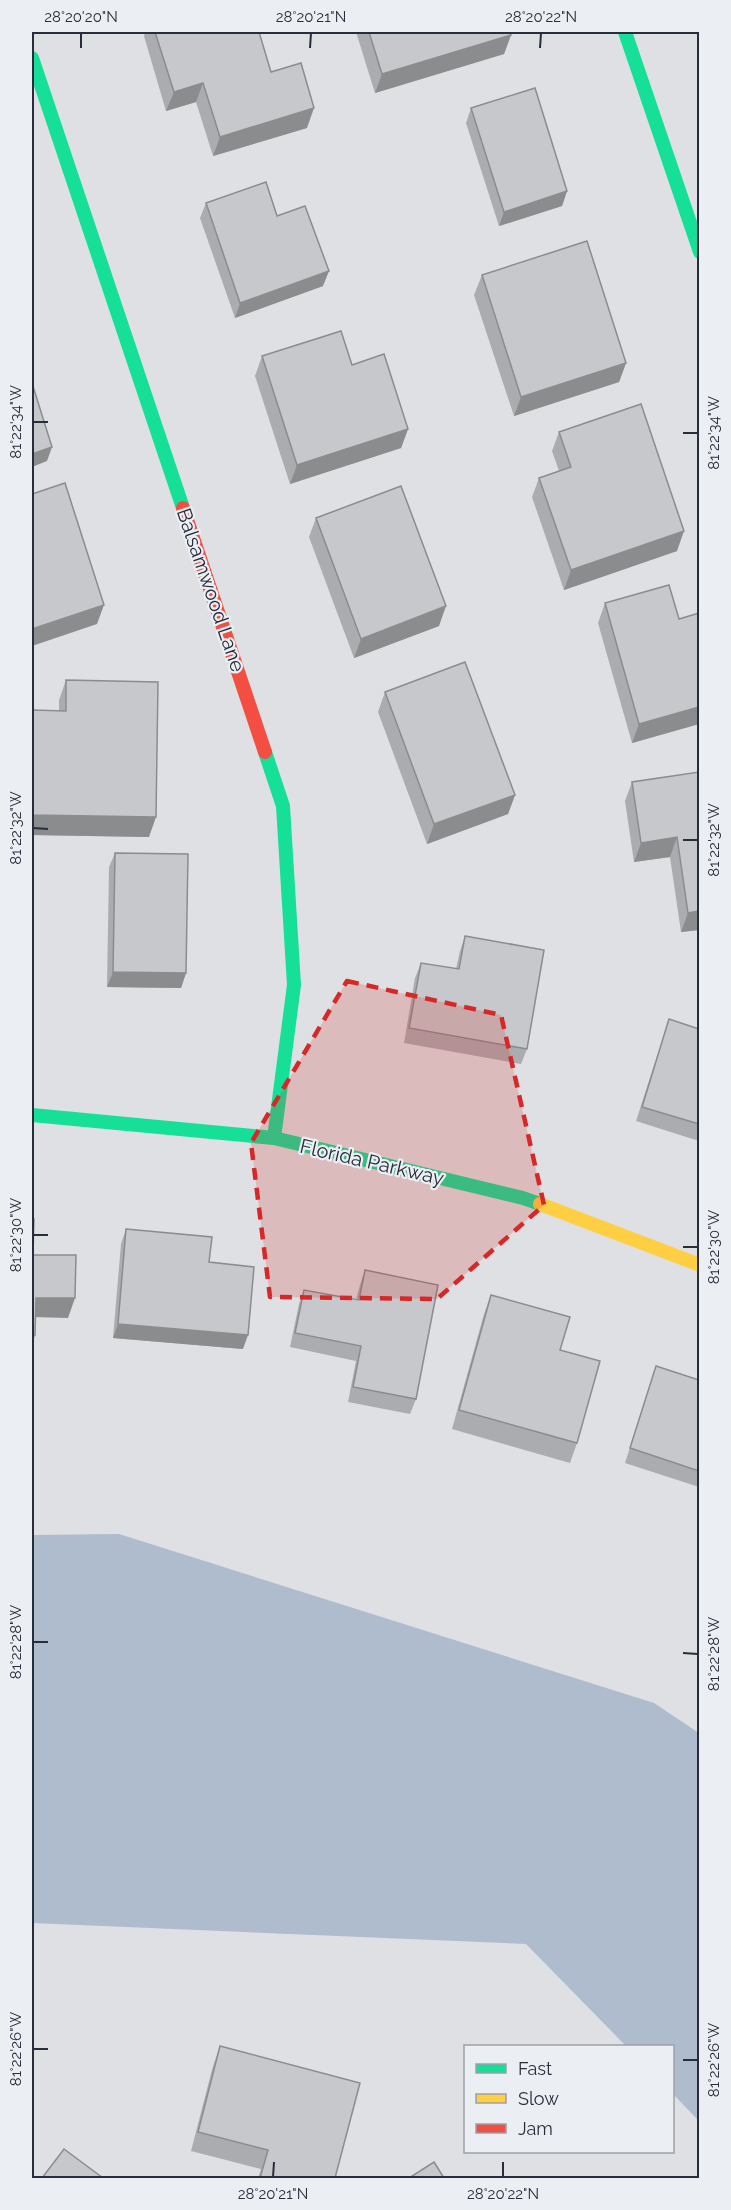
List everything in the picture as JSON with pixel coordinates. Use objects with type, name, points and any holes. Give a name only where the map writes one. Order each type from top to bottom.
[{"type":"street","points":[[625,32],[699,252]]},
{"type":"street","name":"Balsamwood Lane","points":[[32,58],[284,806],[294,985],[274,1138]]},
{"type":"street","name":"Florida Parkway","points":[[32,1115],[274,1138],[523,1198],[699,1265]]},
{"type":"highlighted area","points":[[347,981],[501,1015],[544,1205],[437,1299],[270,1297],[251,1143]]},
{"type":"water","points":[[119,1534],[654,1703],[699,1733],[699,2121],[674,2095],[674,2045],[625,2045],[526,1944],[32,1923],[32,1535]]},
{"type":"building","points":[[155,32],[259,32],[271,72],[301,63],[314,108],[220,137],[203,83],[174,92]]},
{"type":"building","points":[[369,32],[510,32],[511,35],[382,74]]},
{"type":"building","points":[[535,88],[567,191],[504,212],[471,108]]},
{"type":"building","points":[[266,182],[277,216],[305,206],[329,271],[240,303],[206,203]]},
{"type":"building","points":[[587,241],[626,363],[521,397],[482,275]]},
{"type":"building","points":[[341,331],[352,365],[384,354],[408,429],[297,465],[262,356]]},
{"type":"building","points":[[32,383],[52,447],[32,454]]},
{"type":"building","points":[[641,404],[684,531],[571,570],[539,478],[571,467],[559,432]]},
{"type":"building","points":[[65,483],[104,605],[32,629],[32,494]]},
{"type":"building","points":[[401,486],[446,606],[361,639],[316,518]]},
{"type":"building","points":[[669,585],[679,619],[699,613],[699,707],[639,724],[605,603]]},
{"type":"building","points":[[465,662],[515,795],[434,824],[385,692]]},
{"type":"building","points":[[66,680],[158,682],[156,817],[32,815],[32,710],[66,711]]},
{"type":"building","points":[[699,772],[699,911],[688,913],[677,837],[641,843],[632,782]]},
{"type":"building","points":[[115,853],[188,854],[186,973],[113,972]]},
{"type":"building","points":[[465,936],[544,950],[527,1049],[409,1028],[421,963],[459,969]]},
{"type":"building","points":[[669,1019],[699,1029],[699,1124],[642,1107]]},
{"type":"building","points":[[32,1219],[34,1219],[33,1255],[76,1255],[75,1298],[36,1298],[35,1335],[32,1335]]},
{"type":"building","points":[[126,1229],[212,1237],[209,1262],[254,1267],[248,1335],[118,1324]]},
{"type":"building","points":[[365,1270],[438,1285],[416,1399],[353,1387],[361,1346],[295,1333],[304,1290],[359,1300]]},
{"type":"building","points":[[491,1295],[570,1317],[560,1350],[600,1361],[577,1443],[459,1410]]},
{"type":"building","points":[[656,1366],[699,1380],[699,1471],[630,1448]]},
{"type":"building","points":[[220,2046],[360,2083],[335,2178],[260,2178],[268,2150],[198,2132]]},
{"type":"building","points":[[64,2149],[103,2178],[42,2178]]},
{"type":"building","points":[[434,2162],[444,2178],[409,2178]]},
{"type":"traffic: fast","points":[[625,32],[700,252]]},
{"type":"traffic: fast","points":[[32,58],[183,508]]},
{"type":"traffic: fast","points":[[265,752],[283,806],[294,985],[274,1138]]},
{"type":"traffic: fast","points":[[32,1115],[274,1138],[540,1204]]},
{"type":"traffic: slow","points":[[540,1204],[700,1265]]},
{"type":"traffic: jam","points":[[183,508],[265,752]]}]
